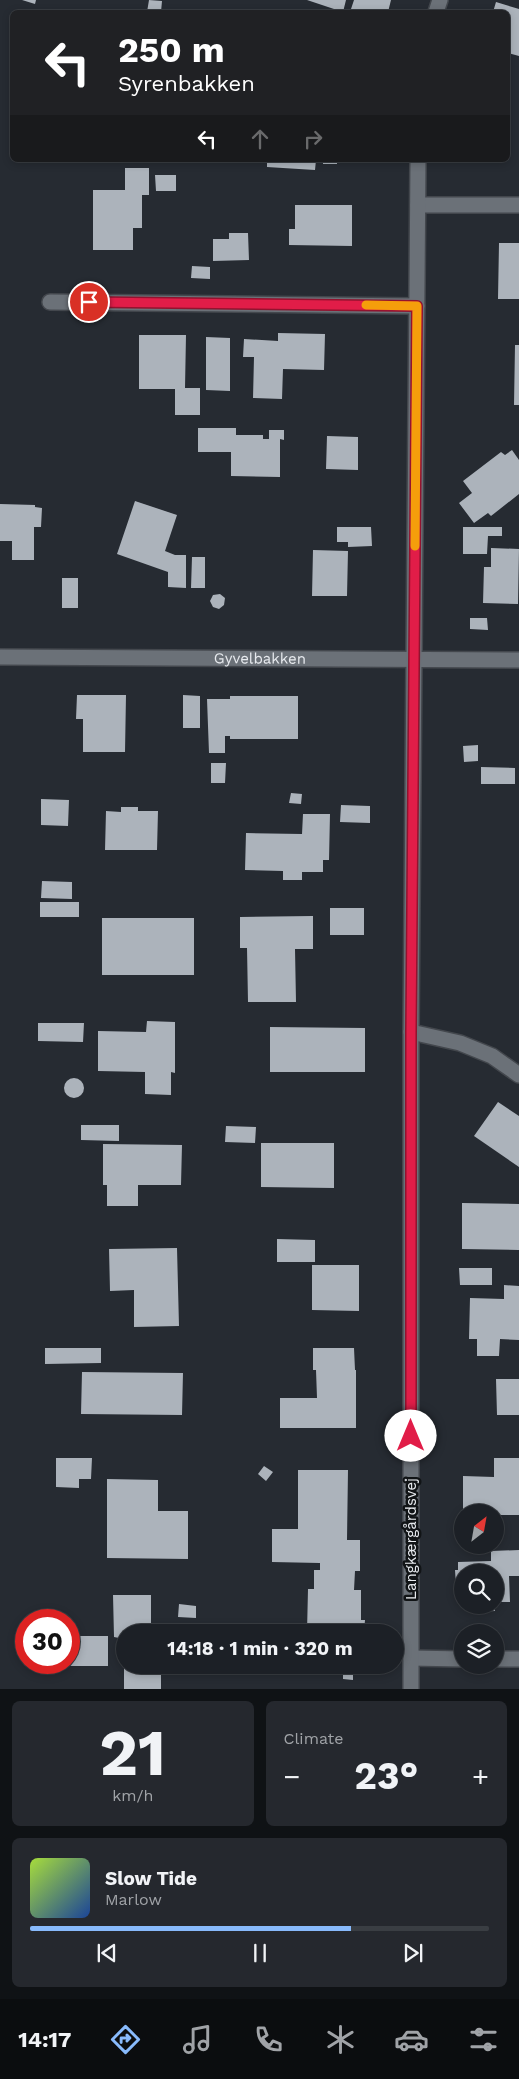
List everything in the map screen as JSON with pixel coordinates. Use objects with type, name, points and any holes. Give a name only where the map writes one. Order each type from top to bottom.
[{"type":"street","name":"Langkærgårdsvej","points":[[410,1689],[411,1032],[418,162]]},
{"type":"street","points":[[418,205],[519,205]]},
{"type":"street","points":[[50,302],[417,306]]},
{"type":"street","name":"Gyvelbakken","points":[[0,658],[415,658],[519,660]]},
{"type":"street","points":[[411,1032],[460,1043],[492,1056],[519,1075]]},
{"type":"street","points":[[411,1658],[454,1659]]},
{"type":"street","points":[[504,1659],[519,1659]]},
{"type":"building","points":[[22,0],[36,0],[35,4]]},
{"type":"building","points":[[149,0],[162,1],[161,10],[147,10]]},
{"type":"building","points":[[307,0],[346,0],[344,10],[337,10]]},
{"type":"building","points":[[354,0],[391,0],[388,10],[351,10]]},
{"type":"building","points":[[496,2],[519,9],[519,56],[510,54],[510,10],[494,10]]},
{"type":"building","points":[[267,162],[316,162],[315,170],[267,167]]},
{"type":"building","points":[[323,162],[337,162],[337,164],[323,164]]},
{"type":"building","points":[[125,168],[149,168],[149,195],[142,195],[142,228],[133,228],[133,250],[93,250],[93,190],[125,190]]},
{"type":"building","points":[[155,175],[176,175],[176,191],[156,191]]},
{"type":"building","points":[[295,205],[352,205],[352,246],[289,245],[289,229],[295,229]]},
{"type":"building","points":[[229,233],[248,233],[249,260],[213,261],[213,239],[229,239]]},
{"type":"building","points":[[499,243],[519,243],[519,299],[498,299]]},
{"type":"building","points":[[192,266],[210,267],[210,279],[191,278]]},
{"type":"building","points":[[278,333],[325,334],[324,370],[283,369],[282,399],[253,398],[254,357],[243,357],[244,339],[278,341]]},
{"type":"building","points":[[139,335],[186,335],[185,388],[200,388],[200,415],[175,415],[175,389],[139,389]]},
{"type":"building","points":[[206,337],[230,338],[230,391],[206,390]]},
{"type":"building","points":[[515,345],[519,345],[519,405],[514,405]]},
{"type":"building","points":[[198,428],[236,428],[236,435],[263,435],[263,439],[269,439],[269,430],[284,430],[284,440],[280,439],[280,477],[231,476],[231,452],[198,452]]},
{"type":"building","points":[[327,436],[358,437],[358,470],[326,469]]},
{"type":"building","points":[[512,450],[519,460],[519,494],[491,516],[488,513],[474,523],[459,503],[472,493],[463,481],[501,452],[505,455]]},
{"type":"building","points":[[135,501],[177,515],[165,551],[175,555],[186,555],[186,588],[168,587],[168,572],[117,554]]},
{"type":"building","points":[[0,504],[35,505],[35,507],[42,508],[41,527],[34,527],[34,560],[12,560],[12,541],[0,541]]},
{"type":"building","points":[[337,527],[371,527],[372,546],[348,547],[348,542],[337,542]]},
{"type":"building","points":[[463,527],[502,527],[502,536],[488,536],[487,554],[463,554]]},
{"type":"building","points":[[491,548],[519,549],[518,604],[483,603],[484,567],[491,567]]},
{"type":"building","points":[[313,550],[348,551],[347,596],[312,596]]},
{"type":"building","points":[[192,557],[205,557],[205,588],[191,588]]},
{"type":"building","points":[[62,578],[78,578],[78,608],[62,608]]},
{"type":"building","points":[[220,594],[225,598],[224,605],[219,609],[213,607],[210,601],[213,595]]},
{"type":"building","points":[[470,618],[487,618],[488,630],[470,629]]},
{"type":"building","points":[[77,695],[126,695],[125,752],[83,752],[83,719],[76,719]]},
{"type":"building","points":[[183,695],[200,696],[200,728],[183,728]]},
{"type":"building","points":[[230,696],[298,696],[298,739],[230,739],[230,736],[225,736],[225,753],[209,753],[207,699],[230,699]]},
{"type":"building","points":[[478,745],[478,761],[464,762],[463,746]]},
{"type":"building","points":[[211,763],[226,763],[225,783],[211,783]]},
{"type":"building","points":[[481,767],[515,768],[515,784],[481,784]]},
{"type":"building","points":[[291,793],[302,794],[301,804],[289,803]]},
{"type":"building","points":[[41,799],[69,800],[68,826],[41,825]]},
{"type":"building","points":[[341,805],[370,806],[370,823],[340,822]]},
{"type":"building","points":[[121,807],[138,807],[138,811],[158,811],[157,850],[105,850],[106,811],[121,812]]},
{"type":"building","points":[[303,814],[330,814],[329,860],[323,860],[323,872],[302,872],[302,880],[283,880],[283,871],[245,870],[246,833],[302,834]]},
{"type":"building","points":[[42,881],[72,882],[72,899],[41,898]]},
{"type":"building","points":[[40,902],[79,902],[79,917],[40,917]]},
{"type":"building","points":[[330,908],[364,908],[364,935],[330,935]]},
{"type":"building","points":[[313,916],[313,949],[295,949],[296,1002],[248,1002],[247,948],[240,948],[240,917]]},
{"type":"building","points":[[102,918],[194,918],[194,975],[102,975]]},
{"type":"building","points":[[147,1021],[175,1022],[175,1073],[171,1072],[171,1095],[145,1094],[145,1072],[98,1071],[98,1031],[146,1032]]},
{"type":"building","points":[[38,1023],[84,1023],[83,1042],[38,1041]]},
{"type":"building","points":[[270,1027],[365,1028],[365,1072],[270,1072]]},
{"type":"building","points":[[70,1078],[78,1078],[84,1084],[84,1092],[78,1098],[70,1098],[64,1092],[64,1084]]},
{"type":"building","points":[[498,1102],[519,1116],[519,1167],[474,1136]]},
{"type":"building","points":[[81,1125],[119,1125],[119,1141],[81,1140]]},
{"type":"building","points":[[226,1126],[256,1127],[255,1143],[225,1142]]},
{"type":"building","points":[[261,1143],[334,1143],[334,1188],[261,1187]]},
{"type":"building","points":[[103,1144],[182,1145],[181,1185],[138,1185],[138,1206],[107,1206],[107,1185],[103,1185]]},
{"type":"building","points":[[462,1203],[519,1204],[519,1250],[462,1249]]},
{"type":"building","points":[[277,1239],[315,1240],[315,1262],[277,1262]]},
{"type":"building","points":[[177,1248],[179,1326],[134,1327],[134,1290],[110,1291],[109,1249]]},
{"type":"building","points":[[312,1265],[359,1265],[359,1311],[312,1310]]},
{"type":"building","points":[[459,1268],[492,1268],[492,1285],[460,1285]]},
{"type":"building","points":[[504,1285],[519,1286],[519,1340],[500,1339],[499,1356],[477,1356],[477,1339],[469,1339],[470,1298],[504,1299]]},
{"type":"building","points":[[45,1348],[101,1348],[101,1363],[45,1364]]},
{"type":"building","points":[[313,1348],[354,1348],[356,1428],[280,1428],[280,1398],[317,1398],[316,1370],[313,1370]]},
{"type":"building","points":[[82,1372],[183,1373],[182,1415],[81,1414]]},
{"type":"building","points":[[496,1379],[519,1379],[519,1415],[497,1415]]},
{"type":"building","points":[[56,1458],[92,1458],[91,1479],[79,1479],[79,1488],[56,1487]]},
{"type":"building","points":[[494,1458],[519,1458],[519,1515],[504,1515],[504,1504],[463,1504],[463,1476],[494,1477]]},
{"type":"building","points":[[264,1466],[273,1472],[266,1481],[258,1474]]},
{"type":"building","points":[[298,1470],[348,1470],[347,1540],[360,1540],[360,1571],[355,1571],[354,1590],[361,1590],[361,1620],[365,1620],[365,1624],[307,1624],[308,1589],[314,1589],[314,1570],[320,1570],[320,1563],[272,1562],[272,1529],[298,1529]]},
{"type":"building","points":[[107,1479],[158,1480],[158,1511],[188,1511],[188,1559],[107,1558]]},
{"type":"building","points":[[519,1550],[519,1576],[509,1576],[510,1602],[504,1602],[504,1564],[458,1564],[458,1562],[491,1561],[491,1554],[504,1554],[504,1551]]},
{"type":"building","points":[[113,1595],[151,1595],[151,1624],[116,1624],[116,1637],[114,1637]]},
{"type":"building","points":[[179,1604],[196,1606],[196,1618],[178,1617]]},
{"type":"building","points":[[80,1636],[108,1636],[108,1666],[80,1666]]},
{"type":"building","points":[[124,1674],[161,1674],[161,1689],[124,1689]]},
{"type":"building","points":[[343,1674],[353,1674],[353,1680],[343,1679]]},
{"type":"slow traffic","points":[[366,305],[417,306],[415,546]]},
{"type":"route","points":[[89,302],[417,306],[411,1032],[411,1436]]}]
